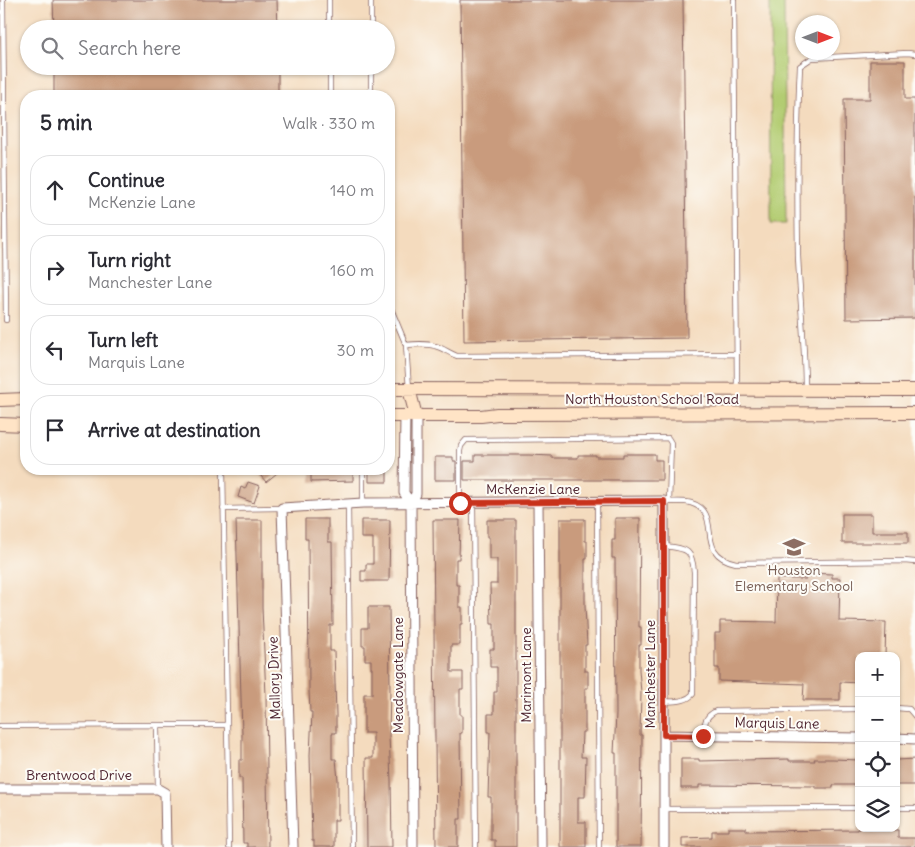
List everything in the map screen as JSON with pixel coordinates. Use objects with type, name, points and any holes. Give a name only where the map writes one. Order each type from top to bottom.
[{"type":"main road","name":"North Houston School Road","points":[[395,389],[915,390]]},
{"type":"main road","points":[[409,389],[411,416]]},
{"type":"main road","points":[[804,414],[805,390]]},
{"type":"main road","points":[[0,400],[20,399]]},
{"type":"main road","name":"North Houston School Road","points":[[395,416],[915,413]]},
{"type":"main road","points":[[0,424],[20,425]]},
{"type":"street","name":"Meadowgate Lane","points":[[411,416],[404,493],[411,503],[413,847]]},
{"type":"street","name":"Marimont Lane","points":[[538,502],[541,847]]},
{"type":"street","name":"McKenzie Lane","points":[[282,508],[363,503],[667,502]]},
{"type":"street","name":"Manchester Lane","points":[[664,847],[664,546],[667,502]]},
{"type":"street","name":"Mallory Drive","points":[[282,508],[293,847]]},
{"type":"street","name":"Marquis Lane","points":[[664,735],[855,738]]},
{"type":"street","points":[[900,738],[915,739]]},
{"type":"street","name":"Brentwood Drive","points":[[0,789],[158,789]]},
{"type":"street","points":[[158,789],[166,793],[166,847]]},
{"type":"lane","points":[[3,0],[3,248],[6,320]]},
{"type":"lane","points":[[329,0],[329,20]]},
{"type":"lane","points":[[371,0],[371,20]]},
{"type":"lane","points":[[734,0],[737,390]]},
{"type":"lane","points":[[805,390],[798,257],[800,66],[812,58],[915,54]]},
{"type":"lane","points":[[330,75],[330,90]]},
{"type":"lane","points":[[371,75],[371,90]]},
{"type":"lane","points":[[395,318],[406,345],[409,389]]},
{"type":"lane","points":[[406,345],[428,344],[437,346],[457,356],[737,354]]},
{"type":"lane","points":[[460,503],[460,452],[461,446],[466,440],[668,438],[671,443],[667,502],[692,503],[700,508],[706,514],[709,522],[710,540],[713,549],[727,561],[736,563],[904,560],[915,562]]},
{"type":"lane","points":[[223,475],[229,847]]},
{"type":"lane","points":[[363,475],[363,503]]},
{"type":"lane","points":[[597,502],[599,847]]},
{"type":"lane","points":[[473,503],[476,847]]},
{"type":"lane","points":[[348,504],[352,847]]},
{"type":"lane","points":[[223,509],[282,508]]},
{"type":"lane","points":[[664,546],[683,549],[689,552],[692,557],[694,572],[693,694],[690,698],[681,701],[664,702]]},
{"type":"lane","points":[[900,708],[909,709],[915,716]]},
{"type":"lane","points":[[703,736],[704,721],[710,714],[716,711],[855,709]]},
{"type":"lane","points":[[158,725],[158,789]]},
{"type":"lane","points":[[0,726],[226,726]]},
{"type":"lane","points":[[664,809],[855,808]]},
{"type":"lane","points":[[900,808],[915,808]]},
{"type":"green space","points":[[770,0],[784,0],[786,224],[771,224]]},
{"type":"building","points":[[53,0],[277,0],[278,20],[54,20]]},
{"type":"building","points":[[460,0],[683,0],[687,338],[464,341]]},
{"type":"building","points":[[870,61],[905,61],[905,99],[915,99],[915,318],[846,319],[844,99],[870,99]]},
{"type":"building","points":[[54,75],[278,75],[278,90],[54,90]]},
{"type":"building","points":[[623,454],[655,454],[655,460],[662,460],[662,480],[464,480],[464,461],[475,461],[475,455],[529,455],[552,456],[552,458],[578,458],[578,455],[623,457]]},
{"type":"building","points":[[435,457],[453,457],[453,461],[456,461],[456,480],[435,480]]},
{"type":"building","points":[[260,475],[275,475],[266,482]]},
{"type":"building","points":[[311,475],[353,475],[353,481],[311,482]]},
{"type":"building","points":[[369,475],[387,475],[387,482],[369,482]]},
{"type":"building","points":[[248,482],[260,486],[254,503],[238,497],[241,487],[245,489]]},
{"type":"building","points":[[842,514],[872,514],[872,532],[908,532],[908,543],[842,543]]},
{"type":"building","points":[[615,518],[640,518],[641,847],[616,847],[616,753],[614,753],[616,714],[615,558],[612,558],[612,540],[615,540]]},
{"type":"building","points":[[305,519],[328,519],[328,542],[332,542],[333,625],[330,625],[330,651],[334,651],[336,733],[332,733],[332,759],[336,759],[338,780],[338,820],[334,820],[334,847],[314,847],[314,841],[312,841],[310,755],[312,712],[310,712],[309,690],[308,539],[305,539]]},
{"type":"building","points":[[560,519],[585,519],[585,541],[587,541],[587,559],[585,559],[587,645],[585,645],[585,671],[588,671],[588,688],[585,688],[585,732],[582,732],[581,757],[586,757],[585,797],[578,797],[578,822],[586,822],[586,847],[560,847]]},
{"type":"building","points":[[236,520],[262,520],[262,608],[266,695],[268,847],[247,847],[247,843],[243,843],[242,778],[239,778],[239,760],[242,760],[242,734]]},
{"type":"building","points":[[361,520],[390,520],[389,581],[361,581],[361,571],[366,571],[366,564],[373,564],[373,538],[361,538]]},
{"type":"building","points":[[433,520],[460,520],[459,559],[456,559],[456,585],[459,585],[459,607],[462,607],[462,624],[460,624],[460,645],[451,645],[451,672],[463,672],[463,689],[460,689],[460,715],[462,715],[462,733],[460,733],[461,819],[458,819],[458,847],[436,847]]},
{"type":"building","points":[[487,520],[516,520],[516,847],[495,847],[495,840],[491,840],[491,797],[488,797],[490,732],[488,732],[488,714],[494,714],[494,692],[497,692],[497,667],[490,667],[490,649],[494,649],[494,624],[491,624],[490,584],[497,584],[497,559],[489,559]]},
{"type":"building","points":[[806,573],[832,574],[832,578],[840,578],[839,621],[886,622],[885,652],[855,652],[855,683],[840,682],[840,700],[803,700],[804,684],[719,681],[719,668],[715,668],[715,633],[720,633],[720,621],[776,622],[777,579],[806,579]]},
{"type":"building","points":[[368,607],[389,607],[389,736],[392,847],[367,847],[366,758],[373,758],[373,733],[364,733],[364,694],[372,694],[372,668],[371,660],[365,660],[365,646],[362,646],[362,628],[368,628]]},
{"type":"building","points":[[681,759],[699,759],[699,761],[855,760],[855,785],[833,785],[833,788],[815,788],[815,786],[699,785],[699,788],[681,788]]},
{"type":"building","points":[[915,759],[915,785],[900,785],[900,760]]},
{"type":"building","points":[[728,828],[746,828],[746,831],[855,830],[855,832],[898,832],[898,838],[915,838],[915,847],[682,847],[682,838],[712,837],[712,831],[728,831]]},
{"type":"place","name":"Houston Elementary School","points":[[794,547]]},
{"type":"route","points":[[460,503],[664,501],[664,735],[703,736]]}]
